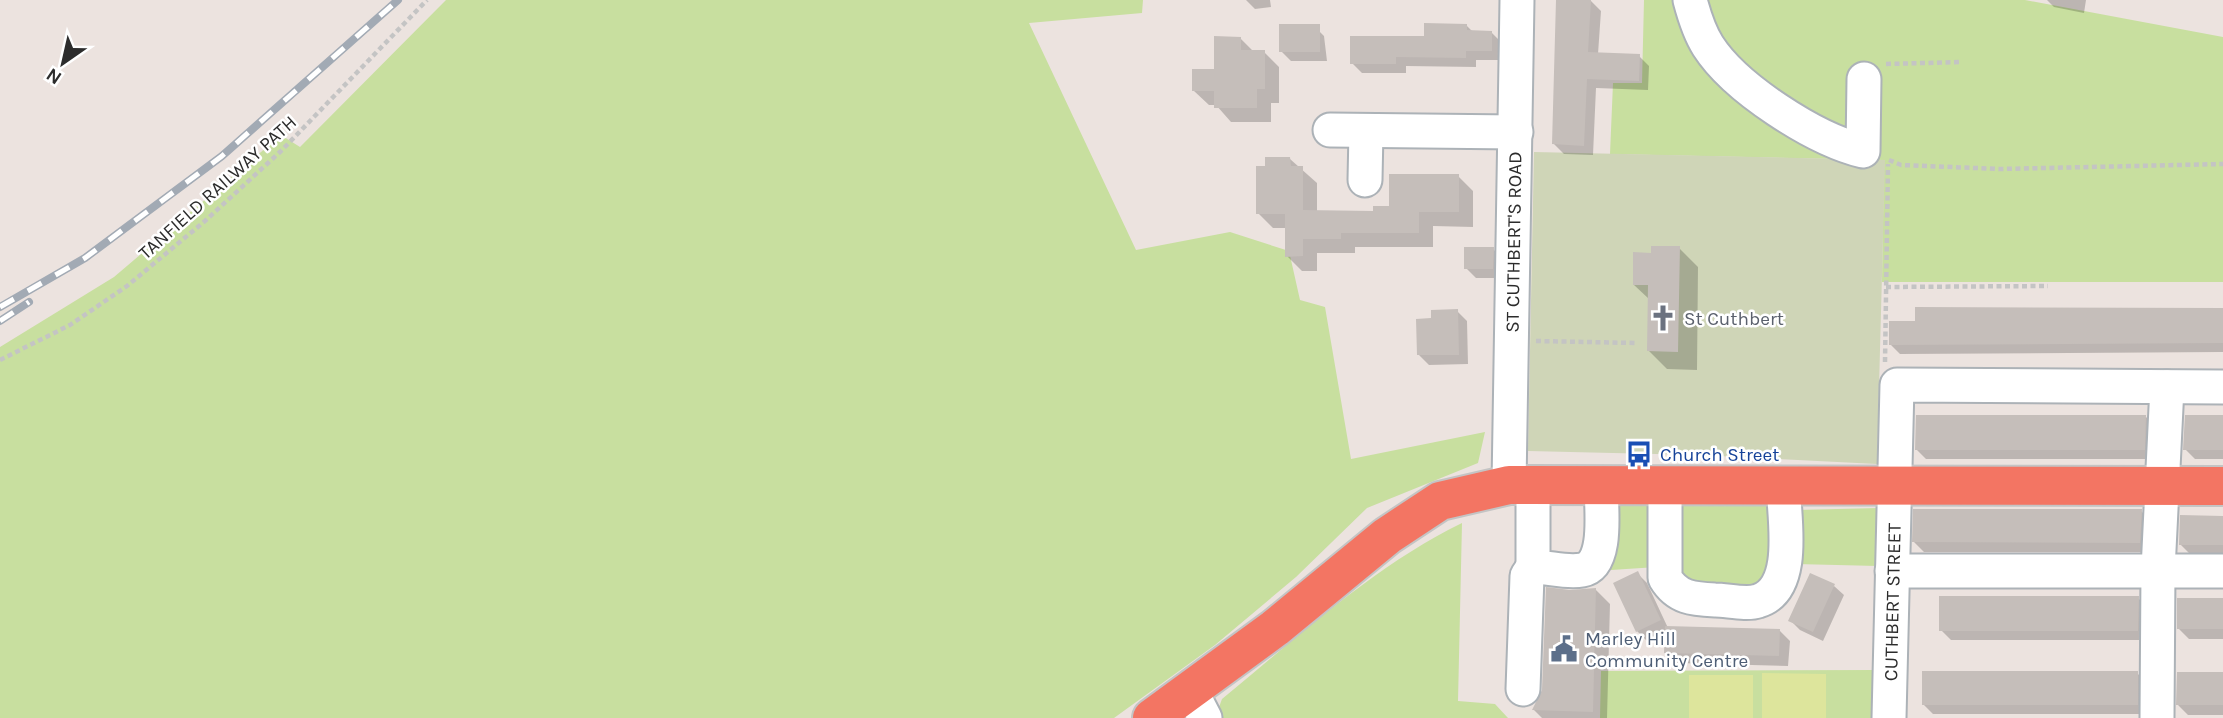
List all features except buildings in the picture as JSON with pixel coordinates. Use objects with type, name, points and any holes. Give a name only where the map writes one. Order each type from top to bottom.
[{"type":"highway","points":[[1152,718],[1198,704],[1275,628],[1387,536],[1440,501],[1521,485],[2223,486]]},
{"type":"street","name":"ST CUTHBERT'S ROAD","points":[[1517,0],[1511,340],[1521,485],[1533,566],[1527,576],[1523,689]]},
{"type":"street","points":[[1690,0],[1707,45],[1730,74],[1837,144],[1863,151],[1864,79]]},
{"type":"street","points":[[1330,130],[1516,132]]},
{"type":"street","points":[[1365,180],[1366,131]]},
{"type":"street","points":[[1897,385],[2223,387]]},
{"type":"street","name":"CUTHBERT STREET","points":[[1889,718],[1897,385]]},
{"type":"street","points":[[2157,718],[2158,570],[2167,387]]},
{"type":"street","points":[[1665,485],[1665,578],[1671,589],[1689,598],[1757,602],[1772,593],[1785,573],[1783,484]]},
{"type":"street","points":[[1533,566],[1577,571],[1585,570],[1596,562],[1600,551],[1601,485]]},
{"type":"street","points":[[1892,571],[2223,571]]},
{"type":"path","name":"TANFIELD RAILWAY PATH","points":[[0,360],[70,325],[127,286],[195,229],[281,151],[427,0]]},
{"type":"path","points":[[1864,79],[1870,64],[1962,62]]},
{"type":"path","points":[[1897,385],[1885,373],[1888,160],[1901,165],[2001,169],[2223,164]]},
{"type":"path","points":[[1886,287],[2048,286]]},
{"type":"path","points":[[1511,340],[1636,343]]},
{"type":"green space","points":[[446,0],[1143,0],[1142,13],[1029,23],[1136,250],[1230,232],[1289,251],[1300,300],[1325,307],[1351,459],[1485,432],[1478,463],[1367,508],[1296,577],[1215,645],[1114,718],[0,718],[0,347],[114,277],[281,135],[300,147]]},
{"type":"green space","points":[[1644,0],[2025,0],[2223,37],[2223,282],[1882,282],[1884,160],[1610,154],[1613,83],[1642,83]]},
{"type":"green space","points":[[1534,152],[1885,160],[1877,464],[1698,455],[1528,451]]},
{"type":"green space","points":[[1656,501],[1657,567],[1611,570],[1610,502]]},
{"type":"green space","points":[[1679,505],[1772,506],[1768,576],[1763,586],[1705,591],[1676,575]]},
{"type":"green space","points":[[1879,508],[1878,566],[1795,564],[1796,510]]},
{"type":"green space","points":[[1462,523],[1458,701],[1495,704],[1508,718],[1215,718],[1222,699],[1338,604],[1398,560]]},
{"type":"green space","points":[[1880,670],[1880,718],[1600,718],[1601,671]]},
{"type":"green space","points":[[1762,673],[1826,674],[1826,718],[1762,718]]},
{"type":"green space","points":[[1689,675],[1753,675],[1753,718],[1689,718]]},
{"type":"railway","points":[[0,307],[85,258],[222,156],[398,0]]},
{"type":"railway","points":[[0,321],[29,302]]},
{"type":"place","name":"St Cuthbert","points":[[1663,318]]},
{"type":"place","name":"Church Street","points":[[1639,454]]},
{"type":"place","name":"Marley Hill Community Centre","points":[[1564,649]]}]
